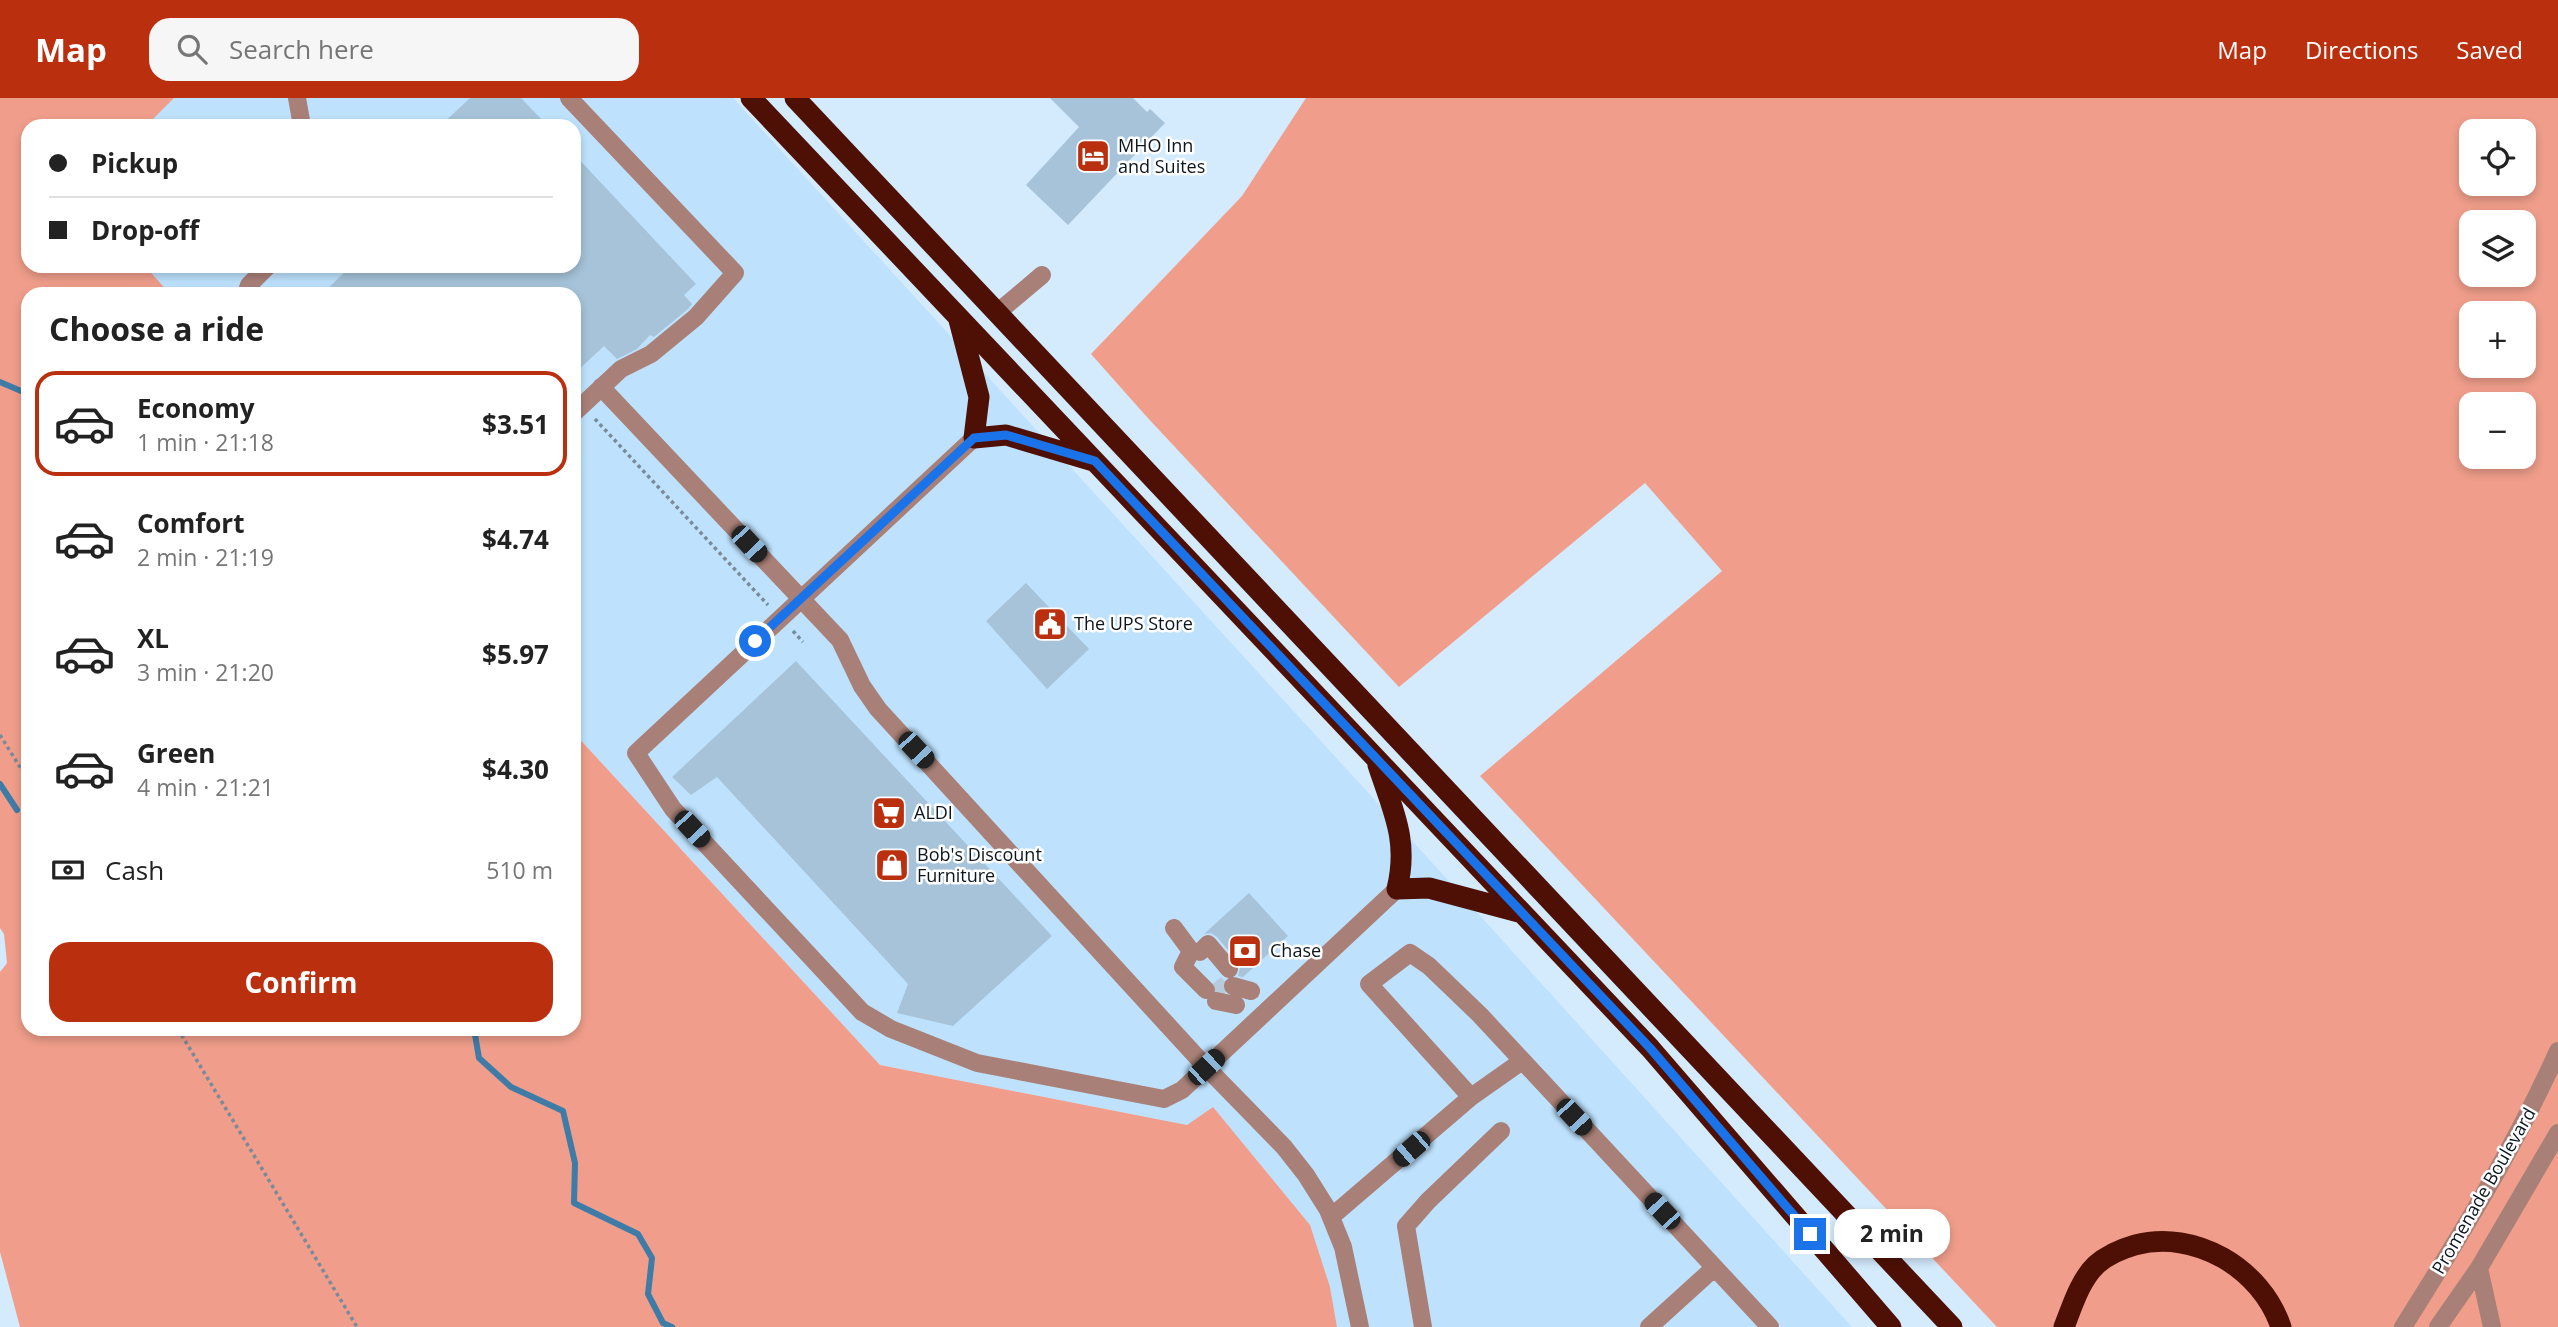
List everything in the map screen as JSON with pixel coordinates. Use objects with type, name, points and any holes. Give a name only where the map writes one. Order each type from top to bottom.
[{"type":"highway","points":[[751,98],[1650,1048],[1891,1327]]},
{"type":"highway","points":[[795,98],[1952,1327]]},
{"type":"highway","points":[[959,318],[979,397],[974,438],[1006,435],[1095,461]]},
{"type":"highway","points":[[1377,759],[1402,837],[1403,866],[1397,889],[1429,888],[1522,913]]},
{"type":"highway","points":[[2064,1327],[2083,1284],[2096,1265],[2119,1250],[2144,1243],[2169,1241],[2194,1244],[2218,1254],[2240,1269],[2268,1302],[2281,1327]]},
{"type":"street","points":[[297,98],[301,119]]},
{"type":"street","points":[[569,98],[735,273],[696,317],[675,336],[651,354],[621,369],[581,406]]},
{"type":"street","points":[[248,287],[261,273]]},
{"type":"street","points":[[997,313],[1042,275]]},
{"type":"street","points":[[601,387],[840,640],[862,686],[878,709],[1206,1067],[1284,1147],[1306,1175],[1331,1217],[1343,1247],[1360,1327]]},
{"type":"street","points":[[974,438],[636,753],[673,809],[862,1012],[891,1029],[977,1063],[1164,1099],[1182,1090],[1397,889]]},
{"type":"street","points":[[1174,928],[1193,953]]},
{"type":"street","points":[[1208,944],[1231,988],[1183,967],[1193,953],[1208,944]]},
{"type":"street","points":[[1471,1097],[1369,984],[1409,953],[1429,965],[1522,1060],[1770,1327]]},
{"type":"street","name":"Promenade Boulevard","points":[[2403,1327],[2453,1247],[2538,1097],[2558,1051]]},
{"type":"street","points":[[1331,1217],[1471,1097],[1522,1060]]},
{"type":"street","points":[[1423,1327],[1406,1226],[1428,1201],[1501,1131]]},
{"type":"street","name":"Promenade Boulevard","points":[[2443,1324],[2558,1133]]},
{"type":"street","points":[[1649,1327],[1714,1268]]},
{"type":"street","points":[[2479,1268],[2492,1327]]},
{"type":"street","points":[[2426,1292],[2443,1324]]},
{"type":"path","points":[[581,412],[803,642]]},
{"type":"path","points":[[0,735],[21,769]]},
{"type":"path","points":[[182,1036],[357,1327]]},
{"type":"shaded area","points":[[0,98],[174,98],[153,119],[21,119],[21,273],[151,273],[164,287],[21,287],[21,1036],[581,1036],[581,741],[880,1065],[1187,1125],[1213,1107],[1310,1225],[1330,1287],[1337,1327],[20,1327],[0,1252],[0,972],[7,963],[4,934],[0,928]]},
{"type":"shaded area","points":[[172,98],[733,98],[1437,868],[1852,1327],[1337,1327],[1330,1287],[1187,1125],[880,1065],[581,741],[581,287],[164,287],[151,273],[581,273],[581,119],[152,119]]},
{"type":"shaded area","points":[[1306,98],[2558,98],[2558,1327],[1997,1327],[1480,776],[1722,571],[1645,483],[1399,687],[1091,354],[1242,196]]},
{"type":"building","points":[[470,98],[521,98],[541,119],[448,119]]},
{"type":"building","name":"MHO Inn and Suites","points":[[1050,98],[1133,98],[1147,112],[1150,109],[1165,123],[1068,225],[1026,185],[1079,127]]},
{"type":"building","points":[[581,161],[696,284],[684,295],[692,304],[654,337],[650,335],[637,349],[617,359],[604,346],[581,367],[581,287],[329,287],[344,273],[581,273]]},
{"type":"building","points":[[1026,583],[1089,649],[1047,689],[986,621]]},
{"type":"building","name":"Bob's Discount Furniture","points":[[796,661],[1052,936],[953,1026],[897,1013],[908,984],[717,777],[691,795],[672,777]]},
{"type":"building","name":"Chase","points":[[1249,893],[1288,936],[1243,977],[1238,976],[1238,962],[1217,937],[1211,933],[1204,934]]},
{"type":"waterway","points":[[0,382],[21,391]]},
{"type":"waterway","points":[[0,784],[17,810]]},
{"type":"waterway","points":[[475,1036],[479,1058],[511,1087],[563,1111],[575,1163],[574,1203],[638,1234],[652,1258],[648,1294],[663,1323],[672,1327]]},
{"type":"tunnel","points":[[1214,983],[1224,994]]},
{"type":"place","name":"MHO Inn and Suites","points":[[1093,156]]},
{"type":"place","name":"The UPS Store","points":[[1050,624]]},
{"type":"place","name":"ALDI","points":[[889,813]]},
{"type":"place","name":"Bob's Discount Furniture","points":[[892,865]]},
{"type":"place","name":"Chase","points":[[1245,951]]},
{"type":"route","points":[[755,641],[974,438],[1006,435],[1095,461],[1650,1048],[1810,1234]]}]
